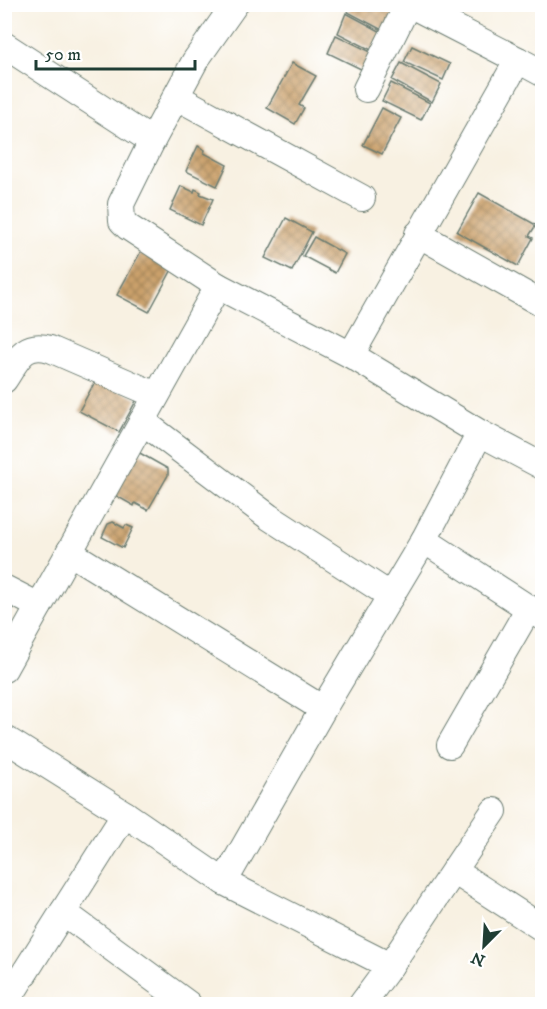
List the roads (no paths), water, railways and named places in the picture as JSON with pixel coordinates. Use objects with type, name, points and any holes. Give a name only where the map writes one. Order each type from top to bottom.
[{"type":"street","points":[[236,4],[195,61],[152,141],[121,204],[122,221],[218,286],[351,355],[480,433],[543,466]]},
{"type":"street","points":[[366,89],[409,4],[543,73]]},
{"type":"street","points":[[4,45],[152,141]]},
{"type":"street","points":[[351,355],[518,60]]},
{"type":"street","points":[[177,97],[362,198]]},
{"type":"street","points":[[418,234],[543,304]]},
{"type":"street","points":[[4,669],[218,286]]},
{"type":"street","points":[[4,380],[21,356],[28,349],[37,345],[156,395]]},
{"type":"street","points":[[142,421],[269,517],[391,596]]},
{"type":"street","points":[[224,882],[323,709],[424,540],[480,433]]},
{"type":"street","points":[[424,540],[536,613],[450,745]]},
{"type":"street","points":[[69,552],[323,709]]},
{"type":"street","points":[[4,588],[39,606]]},
{"type":"street","points":[[4,738],[125,814],[224,882],[390,966]]},
{"type":"street","points":[[362,1005],[494,811]]},
{"type":"street","points":[[5,1005],[125,814]]},
{"type":"street","points":[[454,871],[543,928]]},
{"type":"street","points":[[63,912],[188,1005]]}]
